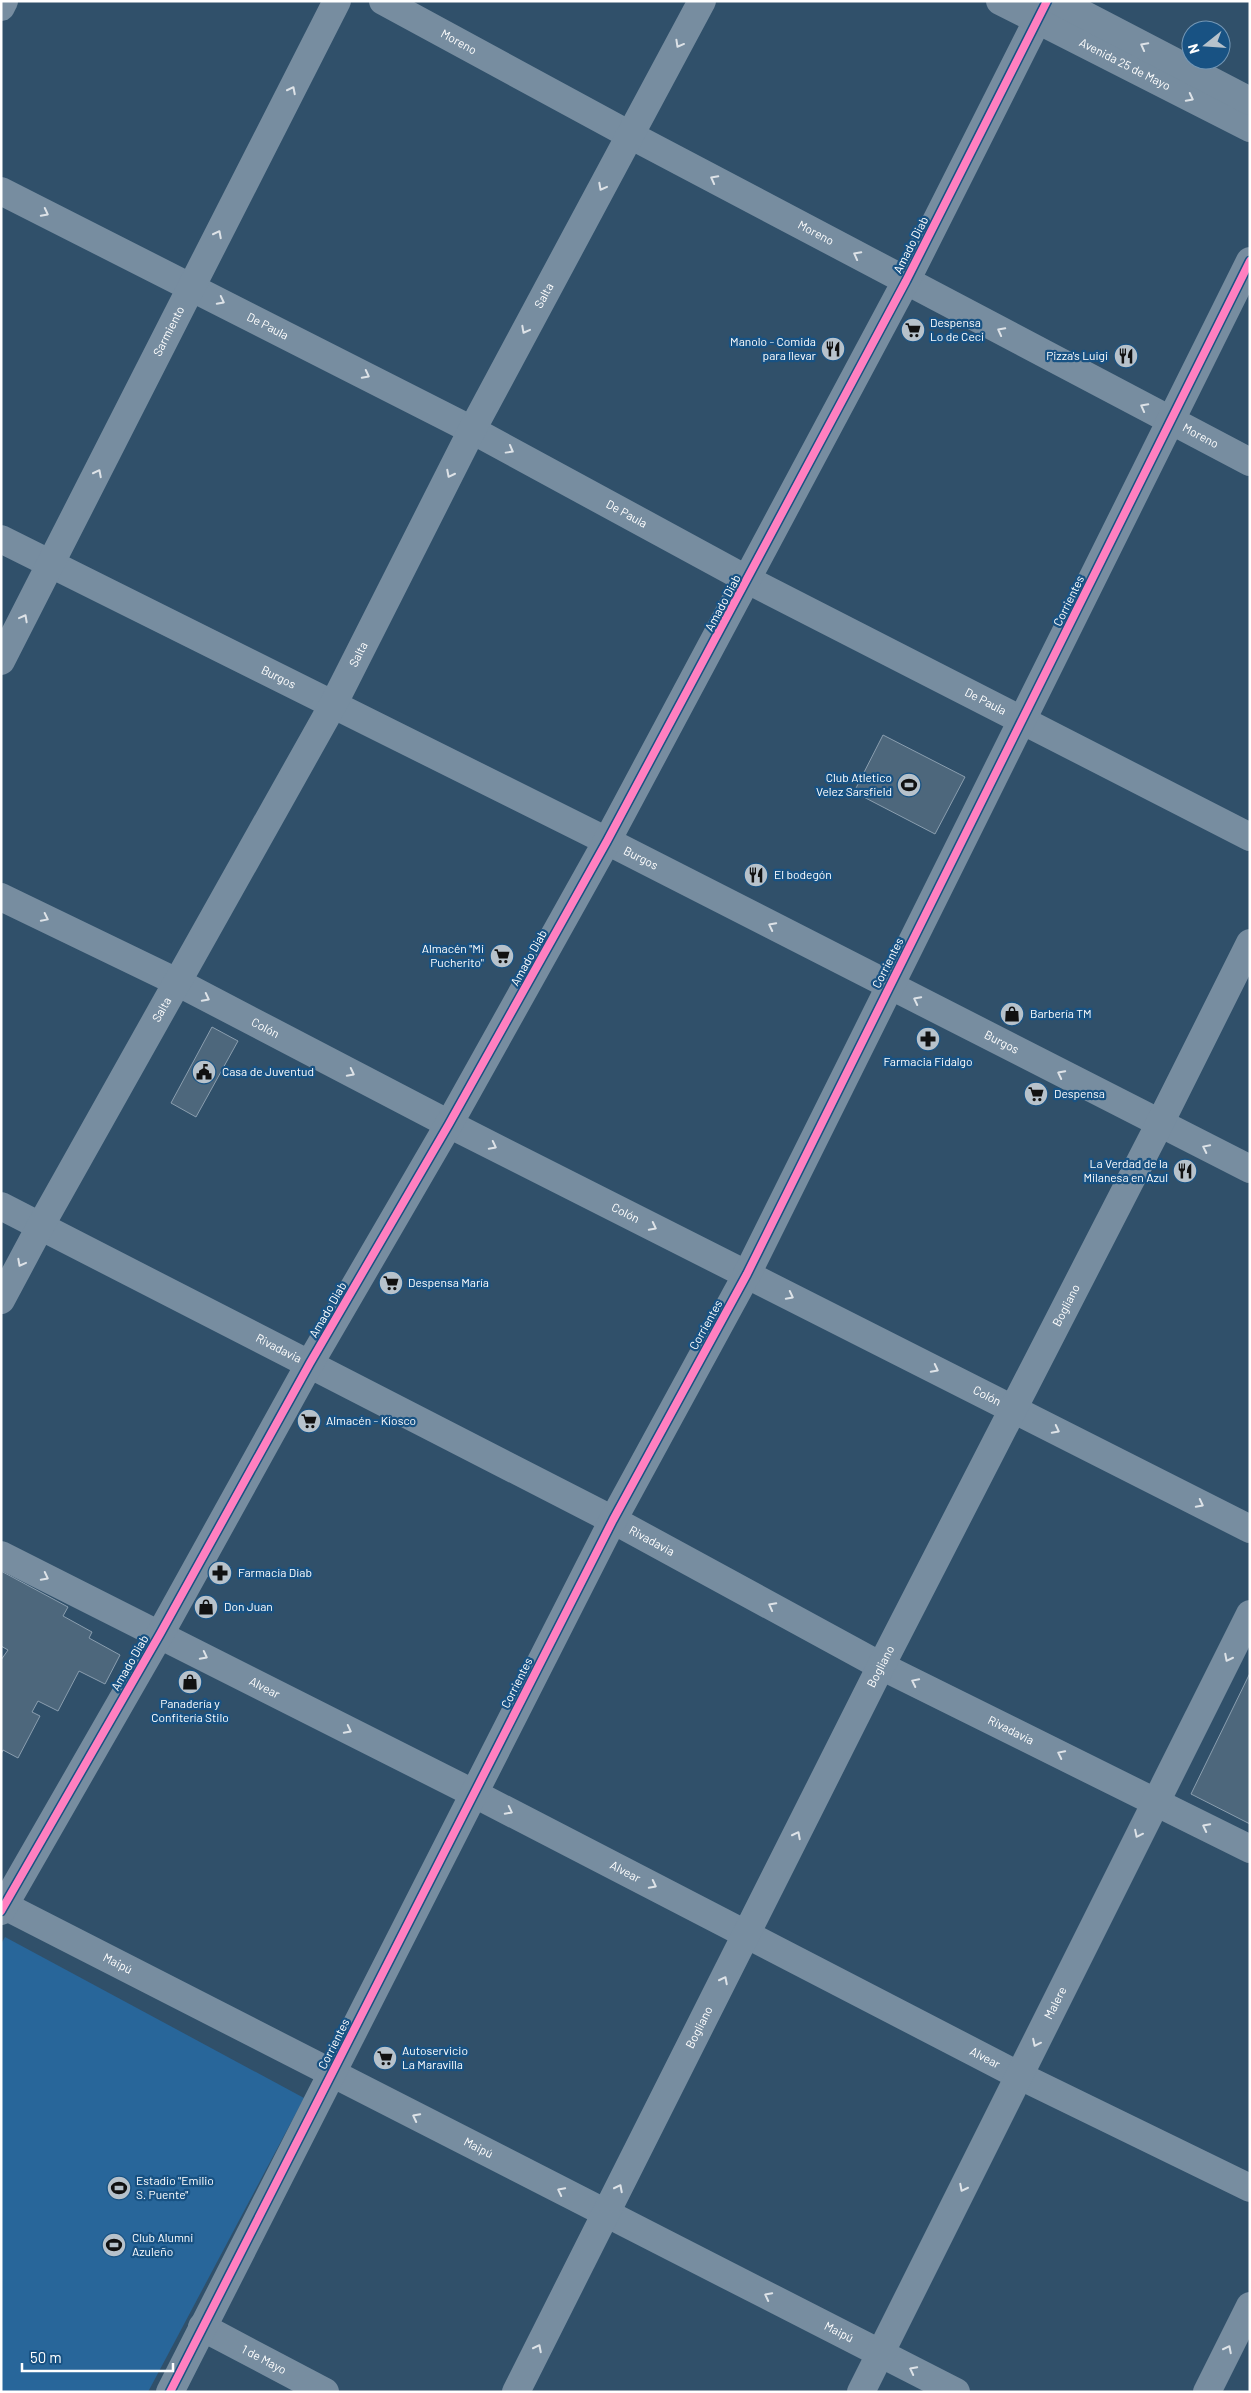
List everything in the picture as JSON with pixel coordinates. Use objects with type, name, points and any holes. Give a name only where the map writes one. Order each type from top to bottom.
[{"type":"main road","name":"Avenida 25 de Mayo","points":[[1000,1],[1042,11],[1250,128]]},
{"type":"main road","name":"Avenida 25 de Mayo","points":[[1058,1],[1250,101]]},
{"type":"street","points":[[1,7],[4,1]]},
{"type":"street","name":"Sarmiento","points":[[1,661],[52,566],[191,286],[337,1]]},
{"type":"street","name":"Moreno","points":[[383,1],[630,135],[1250,462]]},
{"type":"street","name":"Salta","points":[[1,1300],[176,982],[334,703],[472,430],[702,1]]},
{"type":"street","name":"Amado Diab","points":[[2,1907],[160,1634],[310,1363],[449,1124],[607,841],[906,281],[1042,11]]},
{"type":"street","name":"De Paula","points":[[1,191],[472,430],[748,580],[1250,837]]},
{"type":"street","name":"Corrientes","points":[[170,2392],[613,1520],[747,1274],[1023,720],[1169,420],[1250,261]]},
{"type":"street","name":"Burgos","points":[[1,539],[52,566],[334,703],[1159,1125],[1250,1169]]},
{"type":"street","name":"Colón","points":[[1,897],[176,982],[449,1124],[1250,1529]]},
{"type":"street","name":"Bogliano","points":[[516,2392],[881,1666],[1159,1125],[1250,943]]},
{"type":"street","name":"Rivadavia","points":[[1,1206],[613,1520],[881,1666],[1155,1800],[1250,1849]]},
{"type":"street","name":"Alvear","points":[[1,1555],[747,1933],[1020,2076],[1250,2188]]},
{"type":"street","name":"Malere","points":[[861,2392],[1020,2076],[1155,1800],[1250,1614]]},
{"type":"street","name":"Maipú","points":[[2,1907],[956,2392]]},
{"type":"street","points":[[1207,2392],[1250,2306]]},
{"type":"street","name":"1 de Mayo","points":[[202,2327],[325,2392]]},
{"type":"shaded area","name":"Club Alumni Azuleño","points":[[5,1937],[304,2098],[148,2392],[1,2392],[1,1944]]},
{"type":"building","name":"Club Atletico Velez Sarsfield","points":[[883,735],[965,777],[935,834],[854,792]]},
{"type":"building","name":"Casa de Juventud","points":[[212,1027],[238,1041],[196,1117],[171,1103]]},
{"type":"building","points":[[1,1571],[68,1607],[63,1616],[92,1632],[89,1638],[120,1655],[105,1684],[79,1671],[58,1711],[38,1701],[32,1712],[40,1716],[18,1758],[3,1750],[1,1754],[1,1660],[8,1650],[1,1646]]},
{"type":"building","points":[[1250,1673],[1250,1824],[1191,1794]]},
{"type":"cycle path","points":[[1,1911],[160,1634],[310,1363],[449,1124],[607,841],[906,281],[1047,1]]},
{"type":"cycle path","points":[[170,2392],[613,1520],[747,1274],[1250,261]]},
{"type":"place","name":"Despensa Lo de Ceci","points":[[913,330]]},
{"type":"place","name":"Manolo - Comida para llevar","points":[[833,349]]},
{"type":"place","name":"Pizza's Luigi","points":[[1126,356]]},
{"type":"place","name":"Club Atletico Velez Sarsfield","points":[[909,785]]},
{"type":"place","name":"El bodegón","points":[[756,875]]},
{"type":"place","name":"Almacén \"Mi Pucherito\"","points":[[502,956]]},
{"type":"place","name":"Barbería TM","points":[[1012,1014]]},
{"type":"place","name":"Farmacia Fidalgo","points":[[928,1039]]},
{"type":"place","name":"Casa de Juventud","points":[[204,1072]]},
{"type":"place","name":"Despensa","points":[[1036,1094]]},
{"type":"place","name":"La Verdad de la Milanesa en Azul","points":[[1185,1171]]},
{"type":"place","name":"Despensa María","points":[[391,1283]]},
{"type":"place","name":"Almacén - Kiosco","points":[[309,1421]]},
{"type":"place","name":"Farmacia Diab","points":[[220,1573]]},
{"type":"place","name":"Don Juan","points":[[206,1607]]},
{"type":"place","name":"Panadería y Confitería Stilo","points":[[190,1682]]},
{"type":"place","name":"Autoservicio La Maravilla","points":[[385,2058]]},
{"type":"place","name":"Estadio \"Emilio S. Puente\"","points":[[119,2188]]},
{"type":"place","name":"Club Alumni Azuleño","points":[[114,2245]]}]
